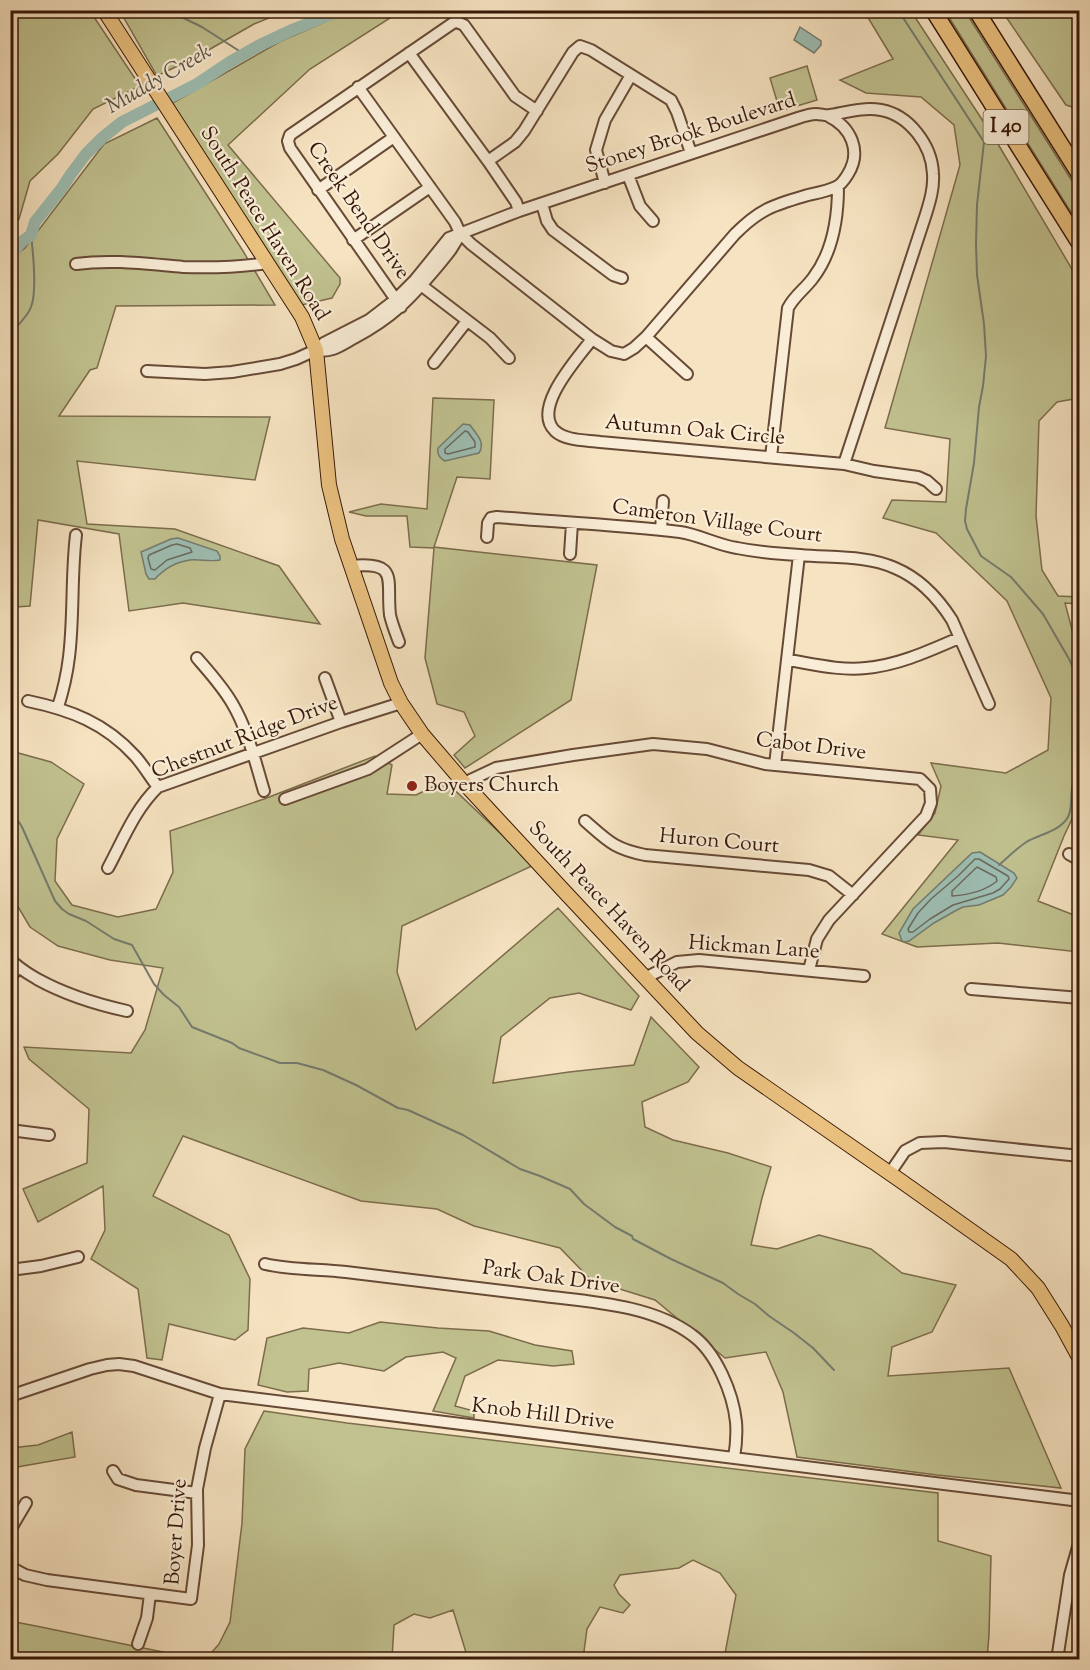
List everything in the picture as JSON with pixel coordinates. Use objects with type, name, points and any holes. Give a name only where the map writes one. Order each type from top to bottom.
[{"type":"highway","name":"I 40","points":[[933,10],[1080,244]]},
{"type":"highway","name":"I 40","points":[[976,10],[1080,175]]},
{"type":"main road","name":"South Peace Haven Road","points":[[104,10],[303,317],[316,350],[329,485],[342,538],[387,673],[401,703],[422,734],[464,783],[698,1033],[738,1068],[1011,1259],[1038,1288],[1080,1359]]},
{"type":"street","name":"Creek Bend Drive","points":[[398,303],[290,148],[288,138],[293,132],[453,23],[464,25],[516,96],[537,111]]},
{"type":"street","points":[[488,161],[525,131],[573,52],[580,46],[591,50],[671,100],[678,112],[692,153]]},
{"type":"street","points":[[409,54],[488,161],[516,202],[519,211]]},
{"type":"street","points":[[605,183],[596,150],[605,120],[631,75]]},
{"type":"street","points":[[358,87],[455,222],[460,233],[592,339],[610,351],[624,354],[646,337],[747,222],[778,204],[838,187],[847,176],[854,161],[854,146],[845,128],[828,116]]},
{"type":"street","name":"Stoney Brook Boulevard","points":[[147,371],[205,374],[232,372],[280,364],[316,350],[327,352],[386,320],[398,303],[418,283],[449,238],[460,233],[519,211],[798,118],[813,114],[828,116],[874,109],[899,117],[917,132],[931,160],[934,174],[929,205],[844,465]]},
{"type":"street","points":[[318,189],[394,136]]},
{"type":"street","points":[[628,175],[640,206],[653,221]]},
{"type":"street","points":[[353,240],[430,187]]},
{"type":"street","points":[[771,457],[788,308],[813,278],[826,254],[836,221],[838,187]]},
{"type":"street","points":[[542,204],[547,221],[553,230],[613,275],[621,278]]},
{"type":"street","points":[[76,264],[128,262],[184,267],[241,267],[267,263]]},
{"type":"street","points":[[418,283],[490,338],[509,358]]},
{"type":"street","points":[[434,363],[467,321]]},
{"type":"street","points":[[646,337],[687,374]]},
{"type":"street","name":"Autumn Oak Circle","points":[[592,339],[560,382],[549,402],[550,424],[561,434],[576,439],[600,442],[844,465],[918,477],[936,489]]},
{"type":"street","points":[[661,530],[663,501]]},
{"type":"street","name":"Cameron Village Court","points":[[487,537],[488,523],[491,518],[497,517],[682,532],[735,548],[877,562],[895,568],[932,593],[952,620],[989,704]]},
{"type":"street","points":[[570,554],[572,523]]},
{"type":"street","points":[[58,707],[70,655],[73,557],[76,535]]},
{"type":"street","points":[[776,765],[799,555]]},
{"type":"street","points":[[351,566],[373,564],[386,573],[389,582],[391,617],[399,642]]},
{"type":"street","points":[[788,660],[847,668],[866,668],[911,658],[959,638]]},
{"type":"street","points":[[197,658],[233,704],[253,753],[264,791]]},
{"type":"street","points":[[325,678],[341,722]]},
{"type":"street","points":[[28,701],[58,707],[92,722],[118,740],[137,759],[158,787]]},
{"type":"street","name":"Chestnut Ridge Drive","points":[[108,868],[139,811],[158,787],[401,703]]},
{"type":"street","points":[[285,799],[368,769],[422,734]]},
{"type":"street","name":"Cabot Drive","points":[[464,783],[496,768],[653,744],[707,749],[765,765],[920,779],[930,789],[931,803],[926,816],[822,929],[813,950],[809,970]]},
{"type":"street","name":"Huron Court","points":[[585,821],[612,845],[627,852],[809,870],[829,876],[853,895]]},
{"type":"street","name":"Hickman Lane","points":[[645,978],[677,962],[699,960],[864,976]]},
{"type":"street","points":[[10,978],[14,963],[61,992],[127,1011]]},
{"type":"street","points":[[971,989],[1080,998]]},
{"type":"street","points":[[10,1130],[49,1135]]},
{"type":"street","points":[[891,1173],[905,1151],[920,1143],[944,1142],[1080,1156]]},
{"type":"street","points":[[10,1270],[41,1266],[78,1257]]},
{"type":"street","name":"Park Oak Drive","points":[[265,1264],[594,1302],[646,1313],[670,1322],[693,1335],[718,1367],[732,1402],[736,1421],[737,1438],[734,1458]]},
{"type":"street","name":"Knob Hill Drive","points":[[10,1396],[90,1369],[119,1364],[134,1366],[220,1394],[1080,1501]]},
{"type":"street","name":"Boyer Drive","points":[[10,1567],[25,1575],[47,1580],[191,1599],[198,1545],[197,1492],[205,1448],[220,1394]]},
{"type":"street","points":[[113,1471],[118,1479],[136,1485],[197,1492]]},
{"type":"street","points":[[10,1530],[26,1503]]},
{"type":"street","points":[[1057,1659],[1070,1575],[1080,1540]]},
{"type":"street","points":[[138,1644],[147,1618],[150,1594]]},
{"type":"green space","points":[[11,10],[90,11],[140,86],[93,109],[58,154],[30,181],[19,219],[11,231]]},
{"type":"green space","points":[[120,11],[286,11],[254,24],[157,76]]},
{"type":"green space","points":[[350,11],[401,11],[310,69],[228,145],[340,278],[340,284],[332,298],[302,305],[171,104],[281,41]]},
{"type":"green space","points":[[864,11],[911,11],[998,144],[1079,281],[1079,398],[1057,402],[1039,421],[1036,516],[1042,570],[1058,596],[1080,597],[1079,604],[1065,603],[1079,656],[1079,804],[1038,901],[1079,917],[1079,952],[998,943],[917,947],[882,934],[958,840],[918,835],[935,813],[941,786],[931,763],[1006,773],[1048,750],[1051,698],[1007,601],[936,533],[883,518],[892,500],[946,502],[950,439],[885,428],[960,165],[954,125],[921,97],[866,93],[840,80],[893,59]]},
{"type":"green space","points":[[945,11],[965,11],[1079,192],[1079,225]]},
{"type":"green space","points":[[1002,11],[1079,11],[1079,109],[1066,105]]},
{"type":"green space","points":[[807,66],[817,100],[780,111],[770,78]]},
{"type":"green space","points":[[157,118],[275,305],[116,306],[97,368],[90,370],[59,416],[270,417],[255,480],[77,461],[87,524],[175,529],[279,566],[320,624],[183,603],[129,611],[119,534],[38,520],[30,606],[15,607],[16,641],[11,643],[10,259],[25,248],[104,144]]},
{"type":"green space","points":[[433,398],[494,400],[490,479],[457,477],[434,547],[597,565],[571,700],[465,768],[454,755],[475,736],[464,712],[437,704],[425,658],[434,548],[410,547],[407,516],[366,516],[349,512],[381,504],[427,509]]},
{"type":"green space","points":[[11,751],[51,762],[84,784],[57,839],[55,881],[72,905],[118,917],[156,909],[173,872],[170,831],[264,799],[375,756],[392,765],[387,794],[416,795],[445,781],[534,865],[402,926],[397,972],[416,1030],[558,908],[639,996],[631,1010],[579,993],[550,998],[501,1037],[493,1083],[634,1065],[651,1017],[699,1067],[688,1082],[642,1102],[645,1127],[673,1140],[728,1153],[771,1167],[751,1245],[777,1249],[819,1235],[871,1249],[902,1273],[956,1285],[932,1332],[892,1347],[888,1376],[1009,1368],[1061,1488],[797,1457],[783,1392],[766,1352],[725,1358],[655,1300],[591,1280],[560,1248],[474,1226],[437,1209],[361,1201],[183,1136],[153,1196],[229,1235],[250,1279],[248,1330],[235,1340],[169,1324],[162,1360],[147,1358],[138,1289],[91,1259],[105,1230],[103,1186],[38,1222],[23,1189],[87,1163],[89,1109],[29,1059],[24,1047],[131,1053],[145,1030],[163,968],[110,960],[58,946],[30,927],[11,895]]},
{"type":"green space","points":[[380,1322],[489,1331],[535,1345],[572,1351],[574,1364],[553,1366],[498,1360],[465,1376],[455,1406],[474,1411],[474,1418],[433,1411],[456,1358],[443,1352],[406,1357],[384,1371],[339,1363],[309,1369],[308,1391],[287,1392],[258,1385],[267,1338],[303,1328],[349,1333]]},
{"type":"green space","points":[[264,1411],[347,1423],[938,1493],[938,1541],[991,1556],[987,1659],[724,1659],[736,1595],[720,1573],[693,1560],[679,1568],[620,1575],[614,1585],[630,1605],[623,1613],[600,1607],[587,1629],[583,1659],[468,1659],[453,1610],[430,1618],[414,1614],[394,1625],[392,1659],[206,1659],[219,1644],[230,1622],[242,1523],[245,1449]]},
{"type":"green space","points":[[72,1432],[75,1457],[11,1468],[11,1448],[38,1445]]},
{"type":"green space","points":[[10,1621],[36,1626],[197,1659],[11,1659]]},
{"type":"water","points":[[800,27],[821,41],[821,45],[814,53],[794,40]]},
{"type":"water","points":[[463,424],[470,425],[479,438],[481,449],[479,453],[445,461],[441,459],[438,448]]},
{"type":"water","points":[[178,538],[217,551],[220,560],[180,562],[162,572],[155,579],[149,579],[141,552]]},
{"type":"water","points":[[980,852],[1014,873],[1017,878],[1011,887],[1003,895],[979,905],[963,907],[934,923],[909,941],[902,941],[899,933],[913,909],[972,853]]},
{"type":"waterway","points":[[167,10],[202,27],[244,54]]},
{"type":"waterway","name":"Muddy Creek","points":[[10,257],[20,243],[31,235],[35,222],[86,154],[122,122],[197,84],[260,45],[341,10]]},
{"type":"waterway","points":[[898,10],[984,142],[977,205],[976,244],[986,356],[974,463],[966,509],[967,529],[981,556],[1011,577],[1043,614],[1080,683]]},
{"type":"waterway","points":[[10,334],[27,315],[33,300],[34,272],[31,235]]},
{"type":"waterway","points":[[999,865],[1024,843],[1065,822],[1070,812],[1073,783],[1080,772]]},
{"type":"waterway","points":[[10,808],[22,827],[55,901],[69,914],[86,921],[114,939],[132,945],[154,984],[179,1007],[192,1027],[280,1063],[297,1063],[323,1070],[398,1108],[408,1110],[463,1135],[520,1169],[570,1189],[584,1204],[615,1227],[632,1236],[633,1239],[723,1283],[755,1304],[813,1348],[834,1370]]},
{"type":"place","name":"Boyers Church","points":[[412,786]]}]
